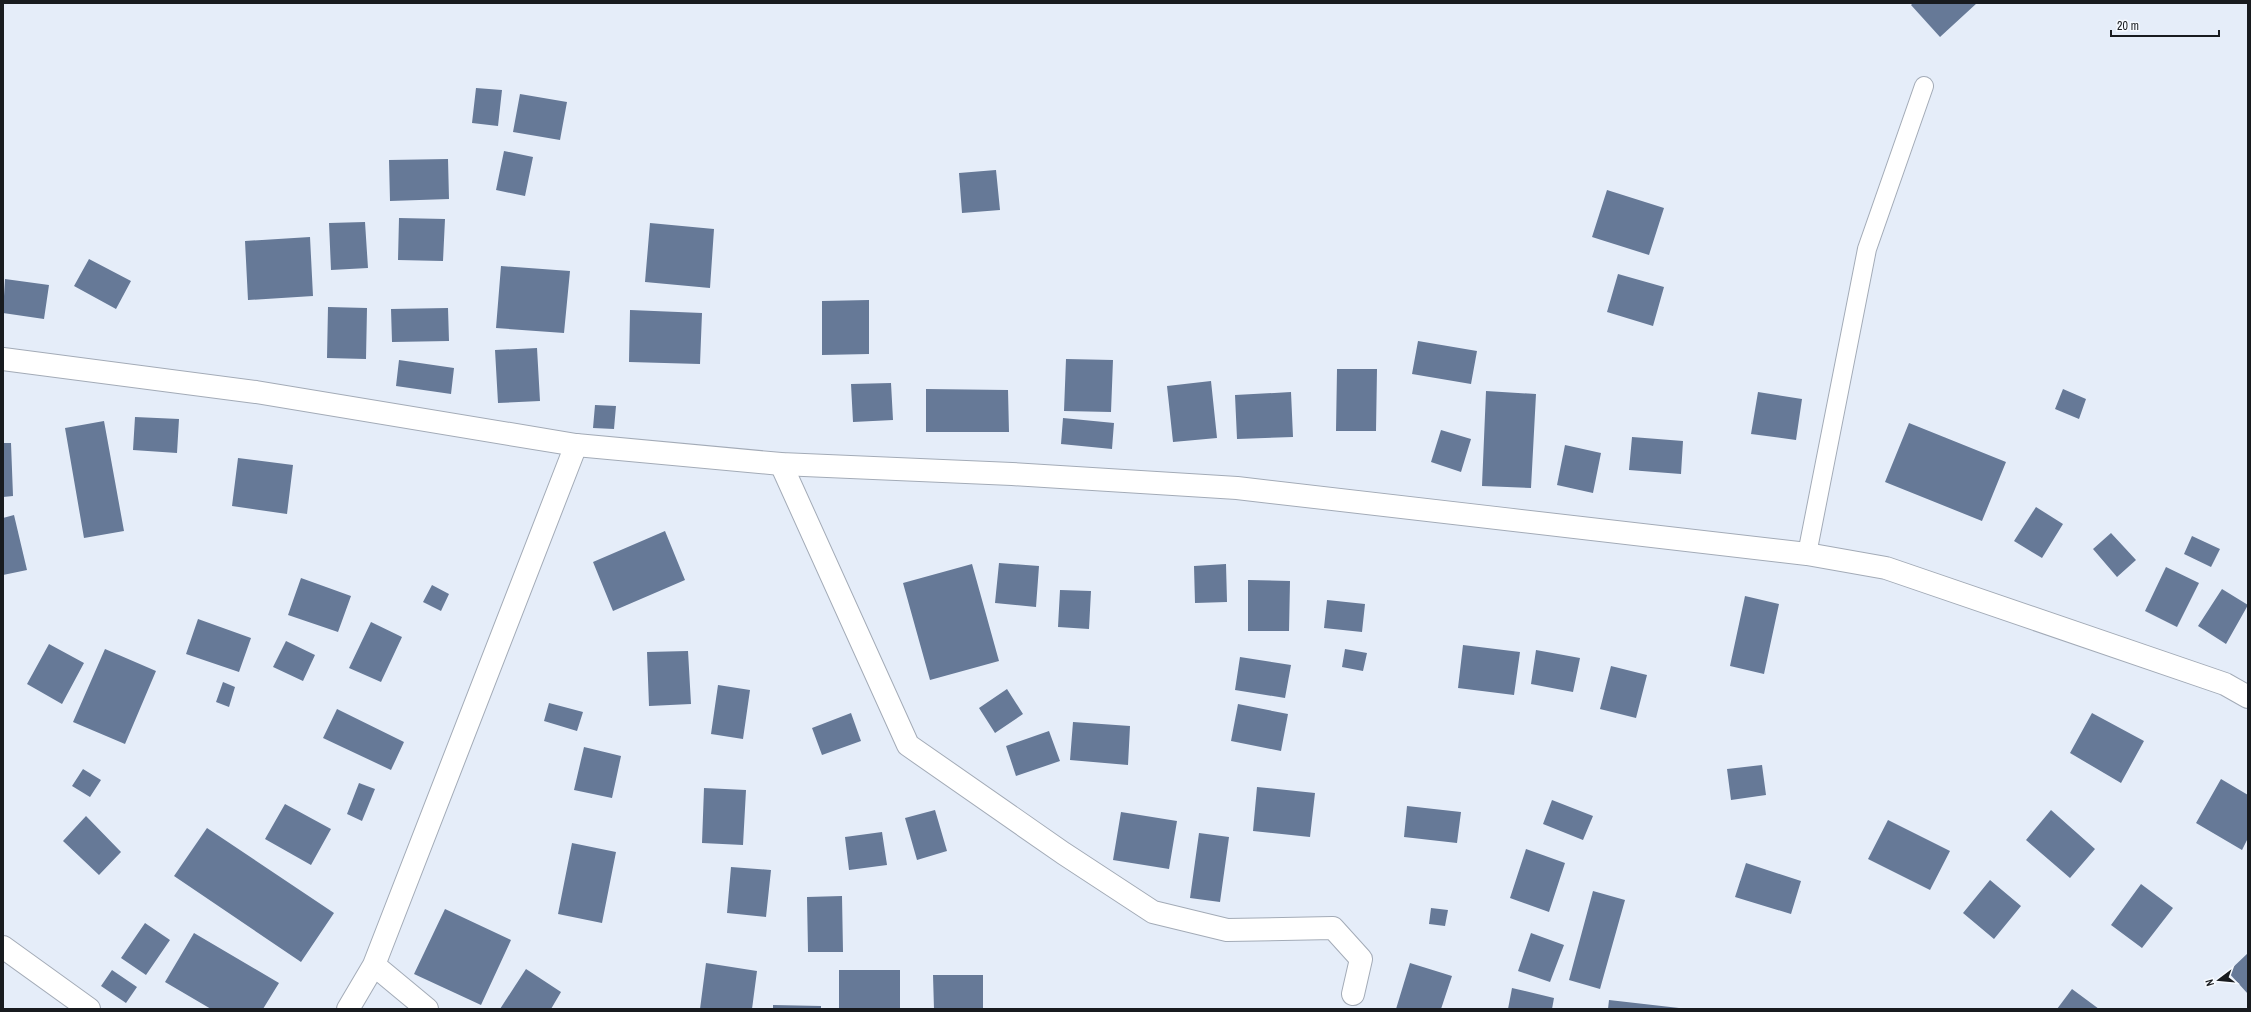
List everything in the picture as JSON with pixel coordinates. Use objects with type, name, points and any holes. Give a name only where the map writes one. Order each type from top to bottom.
[{"type":"street","points":[[3,359],[256,392],[576,445],[781,464],[1012,474],[1237,488],[1807,554],[1886,568],[2225,684],[2248,697]]},
{"type":"street","points":[[348,1009],[374,965],[576,445]]},
{"type":"street","points":[[781,464],[908,745],[1063,854],[1153,912],[1227,930],[1333,928],[1361,959],[1353,994]]},
{"type":"street","points":[[3,947],[89,1009]]},
{"type":"street","points":[[374,965],[427,1009]]},
{"type":"lane","points":[[1807,554],[1867,249],[1924,86]]},
{"type":"building","points":[[1913,3],[1977,3],[1940,37],[1911,5]]},
{"type":"building","points":[[476,88],[502,90],[498,126],[472,123]]},
{"type":"building","points":[[520,94],[567,102],[560,140],[513,132]]},
{"type":"building","points":[[504,151],[533,157],[525,196],[496,190]]},
{"type":"building","points":[[448,159],[449,199],[390,201],[389,160]]},
{"type":"building","points":[[996,170],[1000,210],[962,213],[959,173]]},
{"type":"building","points":[[1607,190],[1664,208],[1649,255],[1592,237]]},
{"type":"building","points":[[399,218],[445,219],[443,261],[398,260]]},
{"type":"building","points":[[365,222],[368,268],[331,270],[329,223]]},
{"type":"building","points":[[650,223],[714,229],[710,288],[645,282]]},
{"type":"building","points":[[310,237],[313,296],[248,300],[245,241]]},
{"type":"building","points":[[89,259],[131,281],[116,309],[74,286]]},
{"type":"building","points":[[501,266],[570,271],[564,333],[496,328]]},
{"type":"building","points":[[1618,274],[1664,287],[1653,326],[1607,312]]},
{"type":"building","points":[[5,279],[49,285],[44,319],[3,313]]},
{"type":"building","points":[[869,300],[869,354],[822,355],[822,301]]},
{"type":"building","points":[[328,307],[367,308],[366,359],[327,358]]},
{"type":"building","points":[[448,308],[449,341],[392,342],[391,309]]},
{"type":"building","points":[[630,310],[702,313],[700,364],[629,362]]},
{"type":"building","points":[[1418,341],[1477,351],[1471,384],[1412,374]]},
{"type":"building","points":[[537,348],[540,401],[498,403],[495,350]]},
{"type":"building","points":[[1066,359],[1113,360],[1111,412],[1064,411]]},
{"type":"building","points":[[399,360],[454,368],[451,394],[396,386]]},
{"type":"building","points":[[1337,369],[1377,369],[1376,431],[1336,431]]},
{"type":"building","points":[[1211,381],[1217,438],[1173,442],[1167,386]]},
{"type":"building","points":[[891,383],[893,420],[853,422],[851,384]]},
{"type":"building","points":[[926,389],[1008,390],[1009,432],[926,432]]},
{"type":"building","points":[[2063,389],[2086,399],[2079,419],[2055,409]]},
{"type":"building","points":[[1486,391],[1536,394],[1531,488],[1482,486]]},
{"type":"building","points":[[1291,392],[1293,437],[1237,439],[1235,395]]},
{"type":"building","points":[[1758,392],[1802,399],[1796,440],[1751,434]]},
{"type":"building","points":[[595,405],[616,406],[614,429],[593,428]]},
{"type":"building","points":[[135,417],[179,419],[177,453],[133,450]]},
{"type":"building","points":[[1063,418],[1114,423],[1112,449],[1061,444]]},
{"type":"building","points":[[104,421],[124,531],[84,538],[65,428]]},
{"type":"building","points":[[1909,423],[2006,462],[1982,521],[1885,482]]},
{"type":"building","points":[[1441,430],[1471,439],[1461,472],[1431,462]]},
{"type":"building","points":[[1632,437],[1683,441],[1681,474],[1629,470]]},
{"type":"building","points":[[3,443],[11,443],[13,496],[3,497]]},
{"type":"building","points":[[1565,445],[1601,453],[1593,493],[1557,485]]},
{"type":"building","points":[[238,458],[293,465],[287,514],[232,506]]},
{"type":"building","points":[[2036,507],[2063,524],[2042,558],[2014,541]]},
{"type":"building","points":[[14,515],[27,570],[3,575],[3,518]]},
{"type":"building","points":[[665,531],[685,580],[613,611],[593,562]]},
{"type":"building","points":[[2111,533],[2136,560],[2117,577],[2093,549]]},
{"type":"building","points":[[2192,536],[2220,549],[2211,567],[2184,554]]},
{"type":"building","points":[[999,563],[1039,566],[1036,607],[995,603]]},
{"type":"building","points":[[972,564],[999,661],[930,680],[903,583]]},
{"type":"building","points":[[1226,564],[1227,602],[1195,603],[1194,566]]},
{"type":"building","points":[[2166,567],[2199,583],[2177,627],[2145,611]]},
{"type":"building","points":[[301,578],[351,596],[338,632],[288,615]]},
{"type":"building","points":[[1248,580],[1290,581],[1289,631],[1248,631]]},
{"type":"building","points":[[432,585],[449,594],[441,611],[423,602]]},
{"type":"building","points":[[2222,589],[2248,605],[2226,644],[2198,626]]},
{"type":"building","points":[[1060,590],[1091,591],[1089,629],[1058,627]]},
{"type":"building","points":[[1745,596],[1779,604],[1764,674],[1730,666]]},
{"type":"building","points":[[1327,600],[1365,604],[1362,632],[1324,628]]},
{"type":"building","points":[[198,619],[251,638],[239,672],[186,654]]},
{"type":"building","points":[[371,622],[402,637],[381,682],[349,668]]},
{"type":"building","points":[[286,641],[315,655],[303,681],[273,667]]},
{"type":"building","points":[[49,644],[84,663],[62,704],[27,684]]},
{"type":"building","points":[[1463,645],[1520,652],[1514,695],[1458,688]]},
{"type":"building","points":[[105,649],[156,671],[125,744],[73,722]]},
{"type":"building","points":[[1345,649],[1367,653],[1363,671],[1342,667]]},
{"type":"building","points":[[1536,650],[1580,658],[1573,692],[1531,684]]},
{"type":"building","points":[[688,651],[691,704],[649,706],[647,652]]},
{"type":"building","points":[[1240,657],[1291,665],[1285,698],[1235,690]]},
{"type":"building","points":[[1611,666],[1647,675],[1636,718],[1600,709]]},
{"type":"building","points":[[223,682],[235,687],[229,707],[216,702]]},
{"type":"building","points":[[718,685],[750,690],[743,739],[711,734]]},
{"type":"building","points":[[1007,689],[1023,714],[995,733],[979,708]]},
{"type":"building","points":[[549,703],[583,712],[577,731],[544,721]]},
{"type":"building","points":[[1238,704],[1288,714],[1281,751],[1231,741]]},
{"type":"building","points":[[337,709],[404,742],[391,770],[323,738]]},
{"type":"building","points":[[851,713],[861,741],[822,755],[812,728]]},
{"type":"building","points":[[2092,713],[2144,741],[2121,783],[2070,753]]},
{"type":"building","points":[[1073,722],[1130,726],[1128,765],[1070,760]]},
{"type":"building","points":[[1049,731],[1060,761],[1016,776],[1006,746]]},
{"type":"building","points":[[584,747],[621,756],[612,798],[574,790]]},
{"type":"building","points":[[1762,765],[1766,795],[1731,800],[1727,769]]},
{"type":"building","points":[[83,769],[101,780],[90,797],[72,786]]},
{"type":"building","points":[[2221,779],[2248,795],[2248,838],[2242,850],[2196,823]]},
{"type":"building","points":[[359,783],[375,789],[362,821],[347,814]]},
{"type":"building","points":[[1257,787],[1315,793],[1310,837],[1253,831]]},
{"type":"building","points":[[704,788],[746,790],[743,845],[702,843]]},
{"type":"building","points":[[1552,800],[1593,816],[1583,840],[1543,824]]},
{"type":"building","points":[[285,804],[331,829],[311,865],[265,839]]},
{"type":"building","points":[[1407,806],[1461,812],[1457,843],[1404,837]]},
{"type":"building","points":[[935,810],[947,851],[917,860],[905,818]]},
{"type":"building","points":[[2051,810],[2095,849],[2070,878],[2026,840]]},
{"type":"building","points":[[1121,812],[1177,821],[1169,869],[1113,860]]},
{"type":"building","points":[[86,816],[121,852],[99,875],[63,841]]},
{"type":"building","points":[[1888,820],[1950,851],[1930,890],[1868,859]]},
{"type":"building","points":[[207,828],[334,913],[301,962],[174,876]]},
{"type":"building","points":[[882,832],[887,865],[849,870],[845,837]]},
{"type":"building","points":[[1199,833],[1229,837],[1220,902],[1190,898]]},
{"type":"building","points":[[572,843],[616,852],[602,923],[558,914]]},
{"type":"building","points":[[1526,849],[1565,863],[1549,912],[1510,898]]},
{"type":"building","points":[[1746,863],[1801,881],[1791,914],[1735,897]]},
{"type":"building","points":[[731,867],[771,870],[766,917],[727,913]]},
{"type":"building","points":[[1990,880],[2021,906],[1994,939],[1963,913]]},
{"type":"building","points":[[2141,884],[2173,908],[2142,948],[2111,925]]},
{"type":"building","points":[[1593,891],[1625,900],[1600,989],[1569,980]]},
{"type":"building","points":[[842,896],[843,952],[808,952],[807,897]]},
{"type":"building","points":[[1431,908],[1448,910],[1445,926],[1429,924]]},
{"type":"building","points":[[445,909],[511,940],[481,1005],[414,974]]},
{"type":"building","points":[[145,923],[170,940],[146,975],[121,958]]},
{"type":"building","points":[[194,933],[279,983],[263,1009],[211,1009],[165,982]]},
{"type":"building","points":[[1531,933],[1564,945],[1550,982],[1518,971]]},
{"type":"building","points":[[2248,953],[2248,994],[2228,972]]},
{"type":"building","points":[[706,963],[757,971],[752,1009],[700,1009]]},
{"type":"building","points":[[1410,963],[1452,976],[1441,1009],[1396,1009]]},
{"type":"building","points":[[526,969],[561,992],[551,1009],[500,1009]]},
{"type":"building","points":[[112,970],[137,987],[126,1003],[101,986]]},
{"type":"building","points":[[839,970],[900,970],[900,1009],[839,1009]]},
{"type":"building","points":[[933,975],[983,975],[983,1009],[934,1009]]},
{"type":"building","points":[[1512,988],[1554,998],[1552,1009],[1508,1009]]},
{"type":"building","points":[[2072,989],[2099,1009],[2057,1009]]},
{"type":"building","points":[[1609,1000],[1679,1008],[1679,1009],[1608,1009]]},
{"type":"building","points":[[773,1005],[821,1006],[821,1009],[773,1009]]}]
